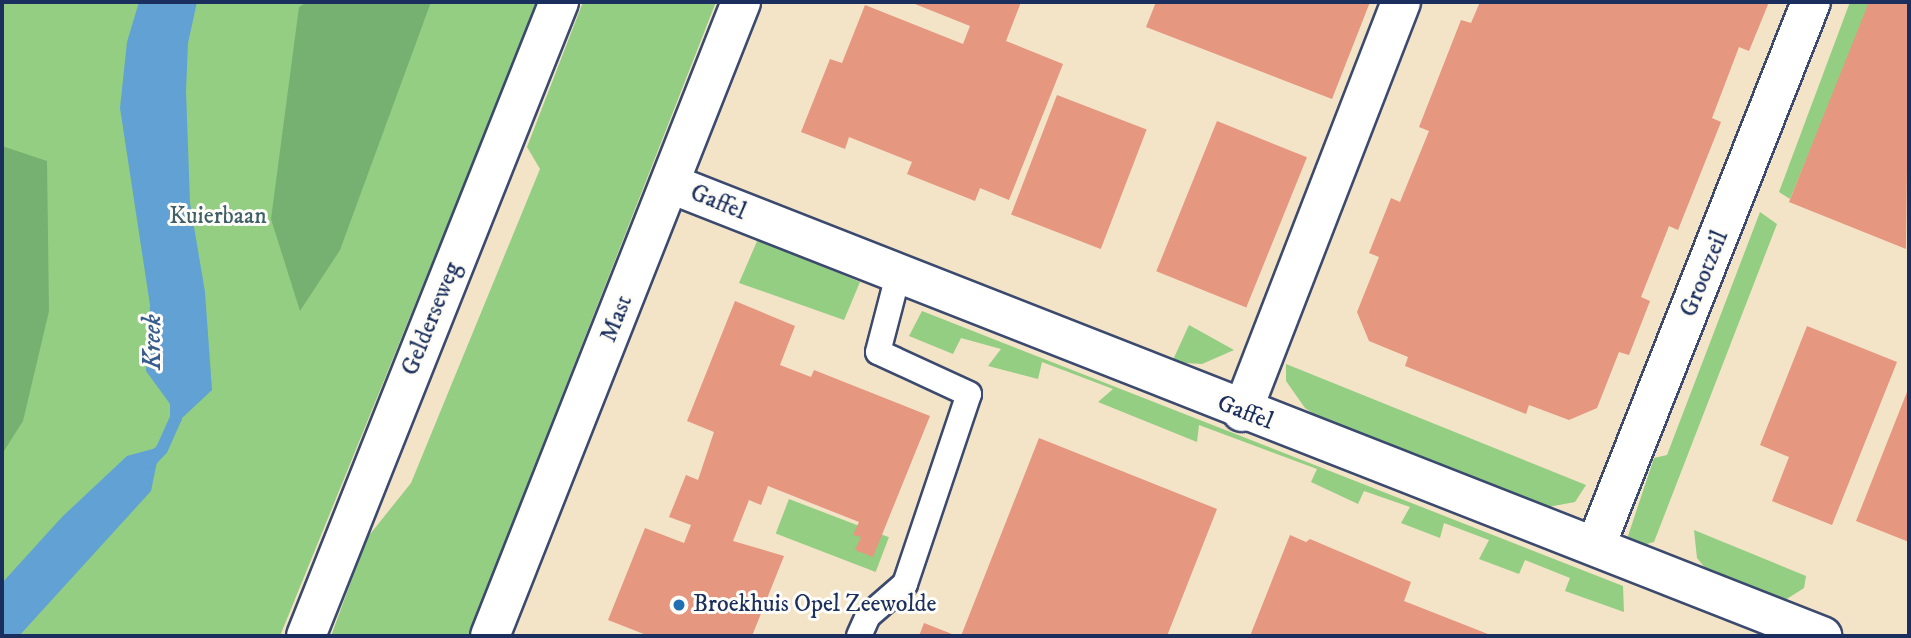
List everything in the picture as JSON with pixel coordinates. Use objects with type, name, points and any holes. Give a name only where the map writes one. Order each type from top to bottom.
[{"type":"street","name":"Gelderseweg","points":[[306,636],[559,2]]},
{"type":"street","name":"Mast","points":[[491,636],[741,2]]},
{"type":"street","points":[[1242,412],[1401,2]]},
{"type":"street","name":"Grootzeil","points":[[1596,545],[1811,2]]},
{"type":"street","name":"Gaffel","points":[[671,184],[1242,412],[1596,545],[1822,636]]},
{"type":"lane","points":[[859,636],[867,616],[905,584],[970,394],[878,352],[898,275]]},
{"type":"green space","name":"Kuierbaan","points":[[2,2],[538,2],[280,636],[2,636]]},
{"type":"green space","points":[[307,2],[431,2],[340,250],[300,311],[271,219],[299,7]]},
{"type":"green space","points":[[583,2],[716,2],[468,636],[331,636],[367,538],[411,483],[540,169],[527,147]]},
{"type":"green space","points":[[1850,2],[1871,2],[1790,199],[1779,192]]},
{"type":"green space","points":[[2,146],[47,161],[49,311],[23,421],[2,454]]},
{"type":"green space","points":[[1760,212],[1777,224],[1654,542],[1636,547],[1628,536],[1654,458],[1667,455]]},
{"type":"green space","points":[[758,239],[860,282],[844,320],[739,283]]},
{"type":"green space","points":[[922,311],[1623,586],[1624,612],[1565,591],[1570,578],[1525,560],[1519,574],[1479,559],[1489,540],[1444,523],[1440,538],[1401,523],[1410,507],[1364,491],[1358,504],[1311,482],[1317,469],[1199,425],[1197,442],[1098,402],[1113,389],[1042,362],[1038,379],[988,366],[1001,349],[961,338],[953,354],[909,336]]},
{"type":"green space","points":[[1189,325],[1234,350],[1202,364],[1172,362]]},
{"type":"green space","points":[[1286,364],[1586,485],[1575,502],[1548,507],[1515,500],[1326,422],[1305,408],[1286,381]]},
{"type":"green space","points":[[789,499],[889,537],[876,572],[776,534]]},
{"type":"green space","points":[[1694,530],[1806,576],[1804,588],[1782,602],[1714,579],[1697,558]]},
{"type":"water","points":[[139,2],[197,2],[188,43],[186,91],[190,203],[205,292],[212,390],[181,419],[146,371],[150,305],[120,108],[127,42]]},
{"type":"water","points":[[160,447],[151,491],[19,636],[2,636],[2,583],[62,517],[127,456]]},
{"type":"building","points":[[910,2],[1021,2],[1006,41],[1063,64],[1009,200],[980,188],[975,201],[907,174],[912,162],[849,137],[845,149],[801,132],[830,59],[842,63],[865,5],[963,44],[970,26]]},
{"type":"building","points":[[1156,2],[1370,2],[1332,99],[1146,27]]},
{"type":"building","points":[[1480,2],[1769,2],[1749,51],[1739,47],[1712,118],[1721,122],[1678,230],[1669,226],[1641,297],[1650,301],[1629,355],[1619,352],[1597,408],[1569,420],[1529,405],[1526,414],[1405,366],[1408,357],[1369,341],[1357,312],[1379,257],[1369,253],[1391,198],[1400,202],[1429,131],[1419,127],[1461,20],[1471,23]]},
{"type":"building","points":[[1869,2],[1909,2],[1906,249],[1789,202]]},
{"type":"building","points":[[1057,95],[1147,129],[1101,249],[1011,214]]},
{"type":"building","points":[[1217,121],[1307,157],[1246,308],[1156,271]]},
{"type":"building","points":[[735,301],[795,326],[780,365],[811,377],[814,370],[930,416],[873,557],[855,550],[861,537],[853,535],[859,522],[768,486],[761,505],[749,500],[733,541],[784,556],[752,636],[649,636],[608,620],[645,528],[684,543],[691,525],[669,517],[686,475],[698,480],[714,432],[687,421]]},
{"type":"building","points":[[1807,326],[1897,362],[1832,525],[1772,501],[1789,457],[1760,445]]},
{"type":"building","points":[[1909,387],[1909,542],[1856,521]]},
{"type":"building","points":[[1039,438],[1217,509],[1167,636],[961,636]]},
{"type":"building","points":[[1290,535],[1306,542],[1310,539],[1411,582],[1404,601],[1493,636],[1250,636]]},
{"type":"building","points":[[924,623],[957,636],[919,636]]},
{"type":"waterway","name":"Kreek","points":[[149,463],[162,449],[176,418],[176,403]]},
{"type":"place","name":"Broekhuis Opel Zeewolde","points":[[679,605]]}]
